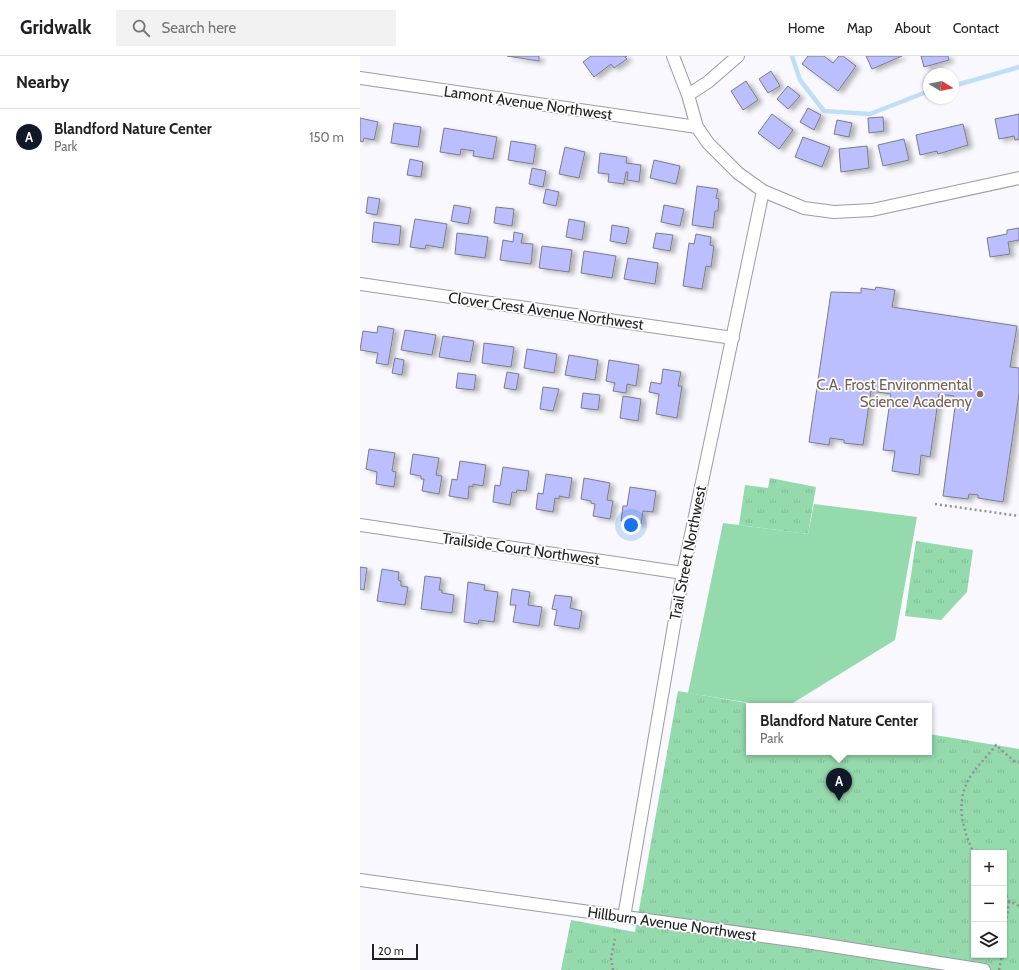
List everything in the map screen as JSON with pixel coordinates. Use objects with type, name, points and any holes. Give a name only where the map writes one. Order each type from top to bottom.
[{"type":"street","points":[[673,56],[688,95],[696,127],[708,143],[727,163],[763,191],[804,208],[834,212],[872,210],[1019,178]]},
{"type":"street","points":[[688,95],[708,82],[738,56]]},
{"type":"street","name":"Lamont Avenue Northwest","points":[[360,78],[696,127]]},
{"type":"street","name":"Trail Street Northwest","points":[[624,918],[683,573],[763,191]]},
{"type":"street","name":"Clover Crest Avenue Northwest","points":[[360,284],[733,338]]},
{"type":"street","name":"Trailside Court Northwest","points":[[360,525],[683,573]]},
{"type":"street","name":"Hillburn Avenue Northwest","points":[[360,880],[624,918],[813,943],[984,970]]},
{"type":"path","points":[[935,504],[1019,516]]},
{"type":"path","points":[[973,850],[962,821],[962,800],[968,781],[996,745],[1015,762],[1019,762]]},
{"type":"path","points":[[1007,897],[1009,901],[1019,906]]},
{"type":"path","points":[[1006,922],[1009,901]]},
{"type":"path","points":[[613,970],[611,958],[616,939]]},
{"type":"path","points":[[999,970],[1001,958]]},
{"type":"green space","points":[[770,478],[816,487],[808,534],[739,525],[745,485],[768,488]]},
{"type":"green space","points":[[814,504],[917,517],[895,640],[793,703],[750,703],[688,693],[723,523],[808,534]]},
{"type":"green space","points":[[916,541],[973,550],[967,592],[941,620],[905,616]]},
{"type":"green space","points":[[678,691],[747,703],[746,755],[932,755],[932,734],[1019,749],[1019,970],[561,970],[571,920],[635,932]]},
{"type":"building","points":[[507,56],[539,56],[539,61]]},
{"type":"building","points":[[591,56],[627,56],[625,57],[627,59],[614,68],[611,64],[594,77],[583,62]]},
{"type":"building","points":[[808,56],[824,56],[833,63],[839,56],[843,56],[856,66],[838,91],[802,64]]},
{"type":"building","points":[[866,56],[902,56],[872,69]]},
{"type":"building","points":[[921,56],[948,56],[949,60],[924,67]]},
{"type":"building","points":[[771,71],[780,86],[768,93],[759,79]]},
{"type":"building","points":[[746,81],[758,100],[743,110],[731,91]]},
{"type":"building","points":[[788,86],[800,96],[788,109],[777,99]]},
{"type":"building","points":[[808,108],[821,115],[814,130],[800,122]]},
{"type":"building","points":[[772,114],[793,130],[779,149],[758,133]]},
{"type":"building","points":[[1019,114],[1019,139],[1015,140],[1014,136],[999,139],[995,119]]},
{"type":"building","points":[[883,117],[884,131],[869,133],[868,118]]},
{"type":"building","points":[[360,118],[378,122],[374,140],[364,138],[363,142],[360,141]]},
{"type":"building","points":[[837,120],[852,123],[849,137],[834,134]]},
{"type":"building","points":[[394,123],[421,127],[418,147],[391,143]]},
{"type":"building","points":[[963,124],[968,145],[938,154],[937,151],[920,155],[916,135]]},
{"type":"building","points":[[444,128],[497,137],[493,159],[473,156],[474,151],[461,149],[460,155],[440,152]]},
{"type":"building","points":[[803,137],[830,147],[822,167],[795,157]]},
{"type":"building","points":[[904,139],[909,160],[883,166],[878,145]]},
{"type":"building","points":[[511,141],[536,145],[533,164],[508,160]]},
{"type":"building","points":[[867,146],[869,168],[841,172],[839,149]]},
{"type":"building","points":[[565,147],[585,152],[579,178],[559,174]]},
{"type":"building","points":[[600,153],[627,157],[626,163],[641,165],[639,182],[627,180],[628,172],[626,172],[624,184],[608,182],[609,174],[598,173]]},
{"type":"building","points":[[410,159],[423,162],[421,177],[407,175]]},
{"type":"building","points":[[654,160],[680,166],[676,184],[650,178]]},
{"type":"building","points":[[532,168],[546,171],[543,187],[529,184]]},
{"type":"building","points":[[697,186],[718,189],[716,198],[719,199],[718,211],[715,211],[713,228],[692,225]]},
{"type":"building","points":[[546,189],[559,192],[556,206],[543,203]]},
{"type":"building","points":[[368,197],[380,199],[377,215],[366,213]]},
{"type":"building","points":[[454,205],[471,208],[468,224],[451,221]]},
{"type":"building","points":[[664,205],[684,209],[680,226],[661,222]]},
{"type":"building","points":[[496,207],[514,209],[512,226],[494,223]]},
{"type":"building","points":[[415,219],[447,224],[443,248],[426,245],[425,249],[410,247]]},
{"type":"building","points":[[569,219],[585,222],[582,240],[566,237]]},
{"type":"building","points":[[374,222],[401,226],[399,245],[372,242]]},
{"type":"building","points":[[612,225],[629,228],[626,244],[610,241]]},
{"type":"building","points":[[1019,228],[1019,240],[1008,242],[1010,254],[990,257],[987,238],[1007,234],[1007,230]]},
{"type":"building","points":[[514,232],[523,234],[521,243],[533,244],[531,264],[500,260],[503,240],[513,242]]},
{"type":"building","points":[[457,233],[488,237],[485,258],[455,254]]},
{"type":"building","points":[[656,233],[673,235],[670,251],[653,248]]},
{"type":"building","points":[[696,234],[711,237],[710,245],[714,246],[711,267],[706,266],[702,289],[683,286],[689,243],[694,244]]},
{"type":"building","points":[[542,246],[572,250],[569,272],[539,268]]},
{"type":"building","points":[[584,251],[616,256],[612,278],[581,273]]},
{"type":"building","points":[[628,258],[658,263],[655,284],[624,279]]},
{"type":"building","name":"C.A. Frost Environmental Science Academy","points":[[876,287],[895,290],[892,307],[1017,326],[1010,367],[1019,368],[1019,394],[1003,502],[978,498],[978,495],[969,494],[968,499],[943,496],[955,407],[953,406],[954,396],[939,394],[930,457],[921,455],[919,475],[892,471],[895,451],[883,450],[891,394],[871,391],[863,445],[844,443],[844,440],[830,438],[829,445],[809,442],[831,292],[861,293],[861,288],[875,290]]},
{"type":"building","points":[[378,326],[394,329],[388,365],[376,363],[378,353],[360,350],[363,331],[377,333]]},
{"type":"building","points":[[405,330],[436,335],[432,355],[401,350]]},
{"type":"building","points":[[443,336],[474,341],[470,362],[439,357]]},
{"type":"building","points":[[484,343],[514,347],[511,367],[482,363]]},
{"type":"building","points":[[527,349],[557,354],[554,373],[524,368]]},
{"type":"building","points":[[569,355],[598,360],[595,380],[565,375]]},
{"type":"building","points":[[395,358],[404,360],[402,375],[392,373]]},
{"type":"building","points":[[609,360],[639,365],[636,386],[627,384],[626,393],[613,391],[615,383],[606,381]]},
{"type":"building","points":[[663,369],[681,372],[678,386],[682,386],[677,418],[656,414],[659,394],[649,392],[651,382],[661,384]]},
{"type":"building","points":[[507,372],[519,374],[516,390],[504,388]]},
{"type":"building","points":[[458,373],[476,375],[474,390],[456,388]]},
{"type":"building","points":[[543,387],[559,389],[553,411],[540,409]]},
{"type":"building","points":[[583,393],[600,395],[598,410],[581,408]]},
{"type":"building","points":[[623,396],[641,399],[638,421],[620,418]]},
{"type":"building","points":[[369,449],[395,453],[392,471],[396,472],[394,487],[376,484],[377,472],[366,469]]},
{"type":"building","points":[[413,454],[439,458],[436,475],[442,476],[439,494],[422,491],[424,479],[421,479],[421,476],[410,474]]},
{"type":"building","points":[[460,461],[486,465],[483,486],[473,484],[473,487],[469,486],[468,499],[449,496],[452,479],[457,480]]},
{"type":"building","points":[[503,467],[529,471],[526,491],[517,490],[516,493],[512,492],[510,505],[493,502],[495,485],[500,486]]},
{"type":"building","points":[[546,474],[572,478],[569,498],[559,496],[559,499],[555,498],[553,512],[536,509],[538,493],[543,494]]},
{"type":"building","points":[[584,478],[610,483],[607,500],[613,501],[610,519],[593,516],[595,504],[591,503],[591,501],[581,499]]},
{"type":"building","points":[[630,487],[656,491],[653,512],[643,511],[641,524],[621,521],[623,506],[627,506]]},
{"type":"building","points":[[360,567],[367,568],[364,590],[360,589]]},
{"type":"building","points":[[382,569],[399,572],[398,580],[401,581],[401,586],[408,587],[405,605],[377,601]]},
{"type":"building","points":[[425,576],[441,578],[439,590],[442,590],[442,593],[454,595],[452,613],[421,609]]},
{"type":"building","points":[[468,582],[485,585],[484,590],[498,592],[494,622],[479,620],[478,624],[464,622]]},
{"type":"building","points":[[512,589],[530,592],[528,605],[542,607],[539,626],[513,622],[516,605],[510,605]]},
{"type":"building","points":[[555,595],[572,597],[570,608],[582,611],[579,629],[554,625],[557,610],[552,609]]},
{"type":"waterway","points":[[792,56],[800,80],[824,111],[870,114],[923,93]]},
{"type":"waterway","points":[[959,84],[1019,67]]},
{"type":"place","name":"C.A. Frost Environmental Science Academy","points":[[980,394]]},
{"type":"place","name":"Blandford Nature Center","points":[[839,801]]}]
